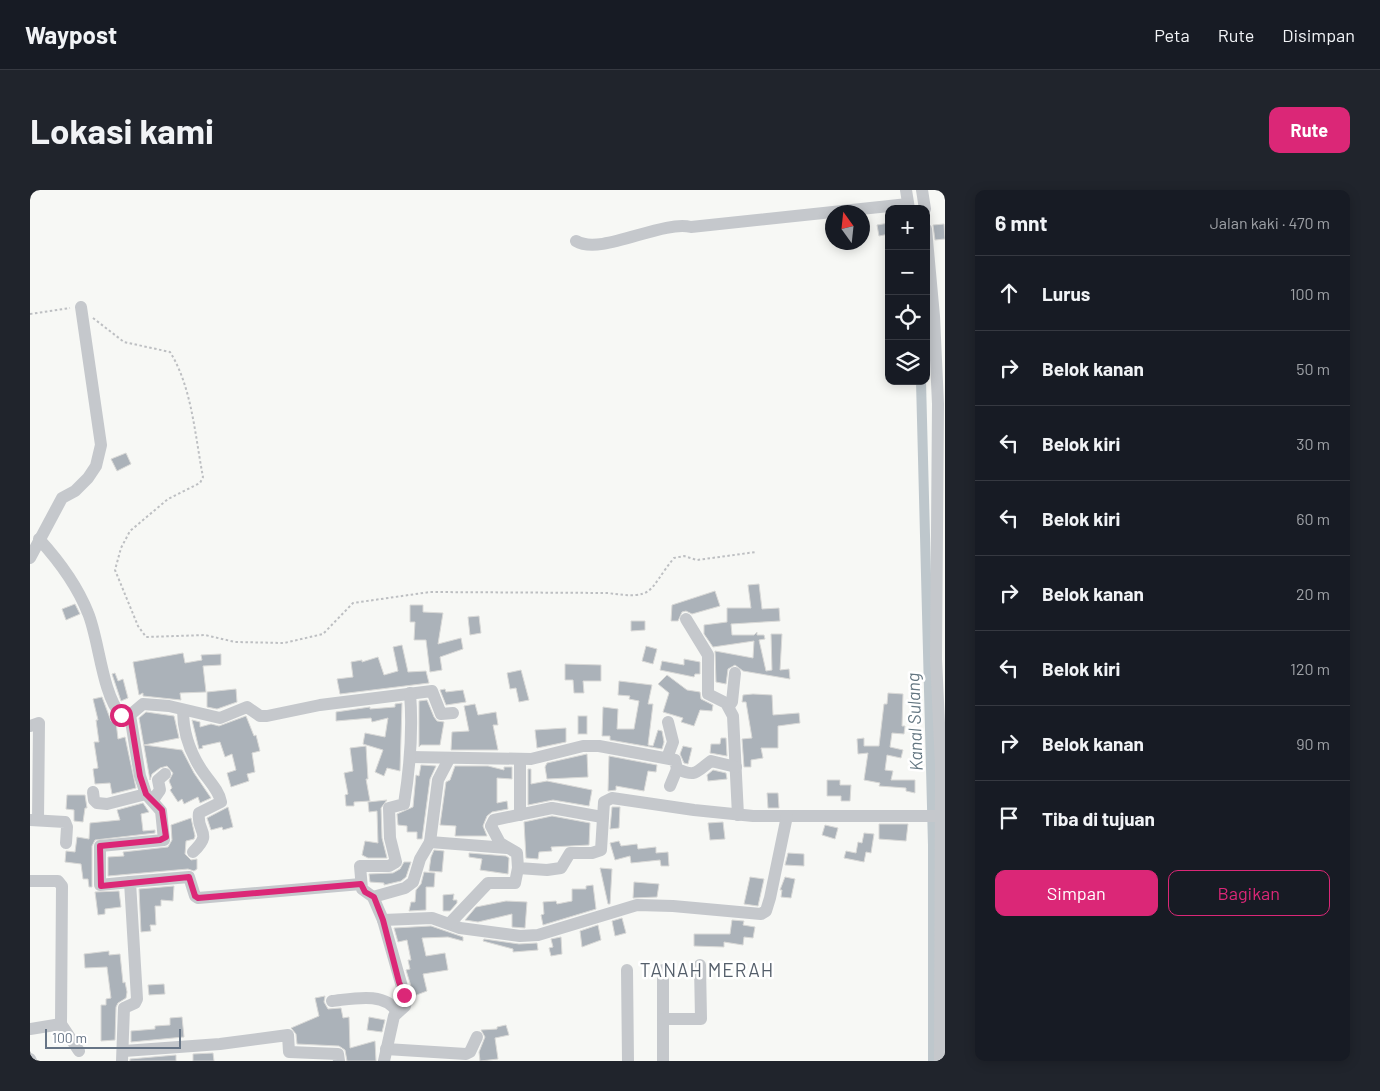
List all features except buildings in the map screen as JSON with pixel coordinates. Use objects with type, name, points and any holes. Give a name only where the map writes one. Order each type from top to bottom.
[{"type":"street","points":[[906,190],[909,205]]},
{"type":"street","points":[[922,190],[924,205]]},
{"type":"street","points":[[576,241],[587,245],[630,238],[682,225],[691,227],[885,208]]},
{"type":"street","points":[[928,250],[941,403],[943,765],[938,813],[942,1055]]},
{"type":"street","points":[[30,558],[62,498],[75,491],[88,478],[96,466],[101,445],[80,307]]},
{"type":"street","points":[[39,539],[62,564],[88,613],[102,668],[116,709],[121,715],[130,715],[143,704],[168,706],[220,718],[246,707],[263,717],[320,705],[432,691],[441,714],[453,713]]},
{"type":"street","points":[[686,619],[708,655],[708,694],[723,700],[729,706],[734,721],[738,815]]},
{"type":"street","points":[[729,706],[732,702],[735,673]]},
{"type":"street","points":[[410,693],[410,757],[404,804],[390,808],[390,838],[396,862],[389,866],[360,866],[361,884],[365,892],[374,897],[383,920],[405,998],[405,1006],[394,1016],[385,1055],[466,1054],[470,1052],[477,1037]]},
{"type":"street","points":[[183,710],[183,726],[187,738],[200,767],[220,796],[221,802],[199,813],[204,837],[203,843],[193,852]]},
{"type":"street","points":[[130,715],[138,768],[150,797],[162,810],[164,840],[100,846],[101,886],[189,877],[195,896],[198,898],[361,884]]},
{"type":"street","points":[[667,758],[673,742],[668,722]]},
{"type":"street","points":[[30,726],[39,723],[34,820],[65,822],[66,843]]},
{"type":"street","points":[[410,757],[520,759],[536,758],[548,753],[583,746],[599,746],[676,760],[676,768],[670,786]]},
{"type":"street","points":[[374,897],[410,885],[420,859],[430,842],[438,780],[449,759]]},
{"type":"street","points":[[520,759],[520,815]]},
{"type":"street","points":[[676,768],[697,773],[713,761],[736,767]]},
{"type":"street","points":[[93,792],[94,800],[102,804],[150,797],[160,790],[158,780],[165,774]]},
{"type":"street","points":[[518,868],[558,869],[570,854],[600,851],[602,848],[602,817],[605,800],[612,798],[738,815],[938,813]]},
{"type":"street","points":[[450,923],[488,883],[514,883],[518,868],[517,853],[497,840],[491,829],[491,822],[559,808],[602,817]]},
{"type":"street","points":[[383,920],[432,918],[460,928],[520,936],[538,935],[637,905],[764,913],[773,888],[787,816]]},
{"type":"street","points":[[430,842],[508,848]]},
{"type":"street","points":[[30,881],[58,882],[62,886],[61,1024],[79,1051]]},
{"type":"street","points":[[130,882],[137,1000],[135,1003],[124,1008],[123,1056],[288,1035],[289,1052],[338,1054],[340,1061]]},
{"type":"street","points":[[663,1019],[701,1019],[700,966]]},
{"type":"street","points":[[627,970],[628,1061]]},
{"type":"street","points":[[662,970],[663,1061]]},
{"type":"street","points":[[332,1001],[370,998],[382,1000],[397,1012]]},
{"type":"street","points":[[30,1029],[61,1024]]},
{"type":"path","points":[[30,314],[80,307],[124,342],[170,352],[177,364],[192,420],[203,477],[200,483],[168,499],[130,532],[121,548],[115,570],[138,626],[146,636],[205,635],[235,642],[284,643],[323,634],[353,603],[430,592],[598,593],[634,597],[650,591],[674,558],[684,556],[697,560],[756,552]]},
{"type":"waterway","name":"Kanal Sulang","points":[[921,385],[933,845],[933,1061]]},
{"type":"district","name":"TANAH MERAH","points":[[707,969]]},
{"type":"route","points":[[121,715],[130,715],[140,776],[146,794],[162,810],[166,837],[164,840],[101,845],[99,848],[101,886],[189,877],[195,896],[198,898],[361,884],[362,889],[374,897],[383,920],[404,995]]}]
